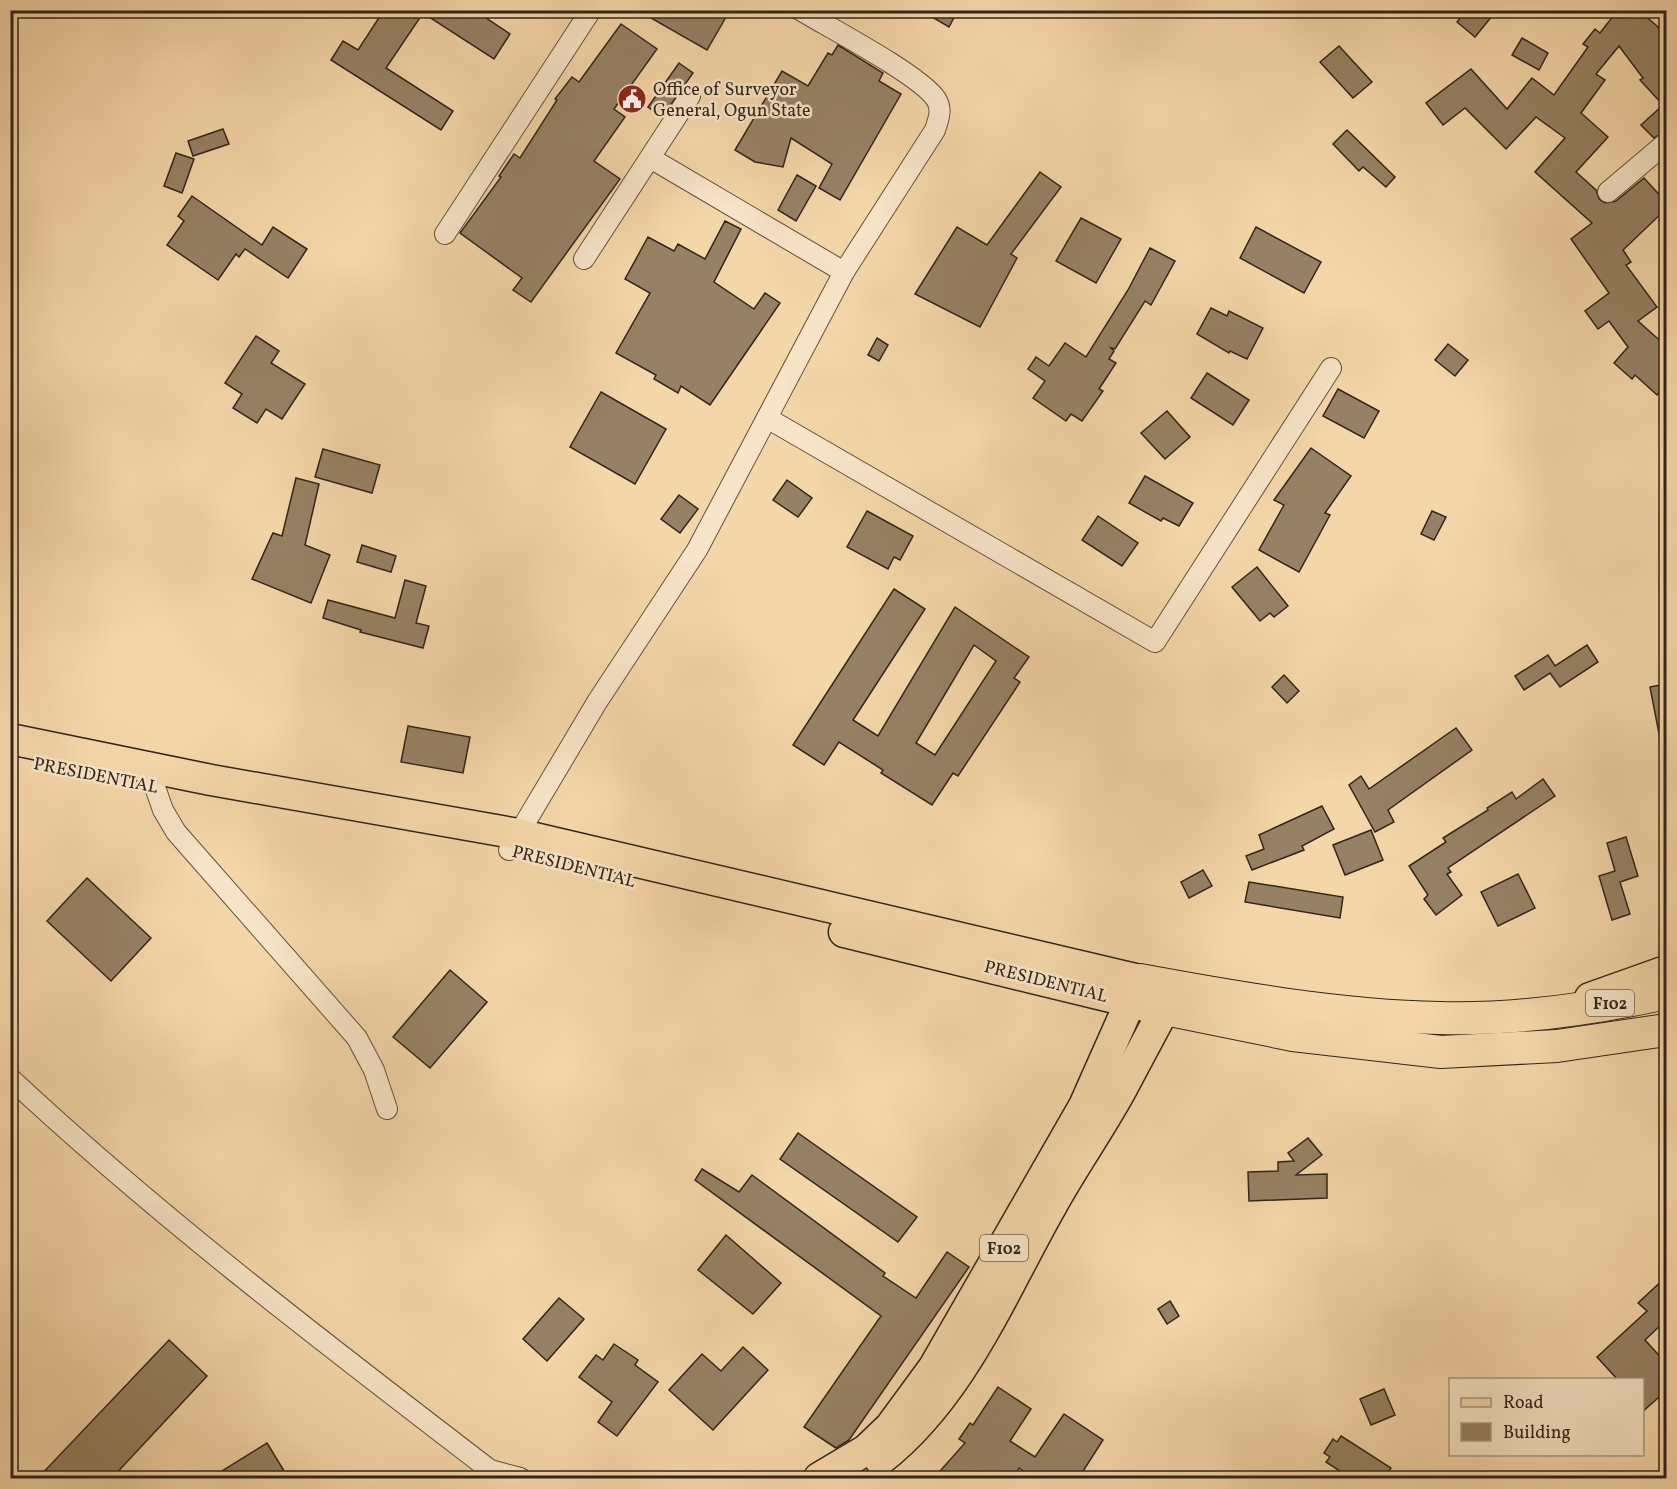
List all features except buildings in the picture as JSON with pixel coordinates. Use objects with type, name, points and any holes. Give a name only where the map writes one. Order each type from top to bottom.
[{"type":"highway","name":"F102","points":[[1135,991],[1170,998],[1293,1035],[1441,1052],[1557,1046],[1666,1030]]},
{"type":"highway","name":"F102","points":[[1170,998],[1284,1003],[1440,1018],[1552,1012],[1666,993]]},
{"type":"main road","points":[[10,739],[514,842],[1135,991]]},
{"type":"main road","name":"PRESIDENTIAL","points":[[10,758],[155,787],[514,842]]},
{"type":"main road","points":[[1552,1012],[1666,971]]},
{"type":"main road","name":"F102","points":[[819,1479],[866,1450],[890,1427],[934,1367],[1084,1106],[1135,991]]},
{"type":"main road","name":"F102","points":[[853,1479],[903,1442],[950,1385],[998,1304],[1052,1204],[1120,1093],[1170,998]]},
{"type":"main road","points":[[1557,1046],[1666,1045]]},
{"type":"street","points":[[446,234],[591,10]]},
{"type":"street","points":[[514,842],[597,702],[697,550],[844,272],[935,130],[940,112],[936,100],[917,81],[801,10]]},
{"type":"street","points":[[584,259],[652,159],[690,96]]},
{"type":"street","points":[[1608,192],[1666,143]]},
{"type":"street","points":[[652,159],[844,272]]},
{"type":"street","points":[[767,418],[1155,642],[1331,368]]},
{"type":"street","points":[[155,787],[163,810],[176,832],[357,1038],[374,1070],[387,1109]]},
{"type":"street","points":[[10,1078],[76,1139],[280,1308],[493,1474],[520,1479]]},
{"type":"place","name":"Office of Surveyor General, Ogun State","points":[[632,99]]}]
